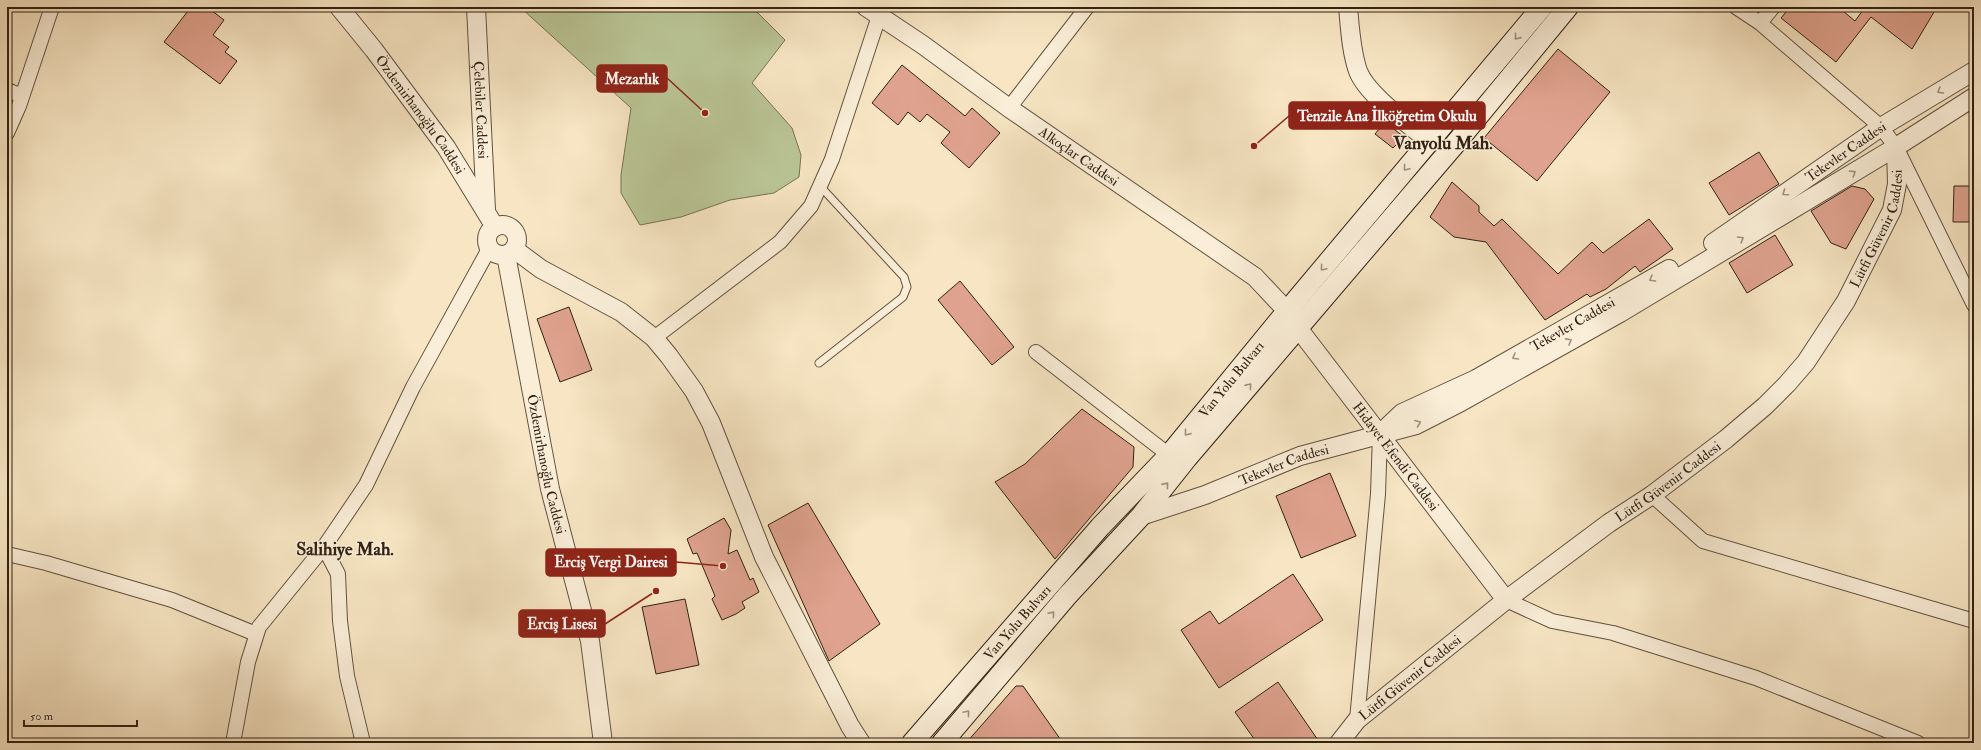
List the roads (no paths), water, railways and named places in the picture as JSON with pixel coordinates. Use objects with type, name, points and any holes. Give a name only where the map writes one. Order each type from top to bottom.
[{"type":"main road","name":"Van Yolu Bulvarı","points":[[912,743],[1100,527],[1169,455],[1287,311],[1542,7]]},
{"type":"main road","points":[[942,743],[1067,596],[1141,516],[1298,328],[1456,143],[1568,7]]},
{"type":"street","points":[[7,133],[22,96],[52,7]]},
{"type":"street","name":"Özdemirhanoğlu Caddesi","points":[[339,7],[374,50],[446,147],[490,220]]},
{"type":"street","name":"Çelebiler Caddesi","points":[[476,7],[490,220]]},
{"type":"street","points":[[1010,108],[1086,7]]},
{"type":"street","points":[[1348,7],[1352,41],[1358,71],[1368,89],[1429,141]]},
{"type":"street","points":[[1736,7],[1760,23],[1881,127],[1896,147],[1974,305]]},
{"type":"street","points":[[1760,23],[1772,7]]},
{"type":"street","points":[[654,338],[780,242],[811,206],[832,160],[872,12]]},
{"type":"street","name":"Alkoçlar Caddesi","points":[[872,12],[923,45],[1010,108],[1255,277],[1287,311]]},
{"type":"street","name":"Tekevler Caddesi","points":[[1141,516],[1205,495],[1300,456],[1380,434],[1402,413],[1476,379],[1713,244],[1881,127],[1974,71]]},
{"type":"street","points":[[7,90],[22,96]]},
{"type":"street","points":[[1357,720],[1378,494],[1380,434],[1416,425],[1461,402],[1620,313],[1896,147],[1974,97]]},
{"type":"street","name":"Lütfi Güvenir Caddesi","points":[[1339,743],[1357,720],[1506,600],[1609,523],[1652,495],[1726,439],[1765,406],[1806,362],[1826,333],[1846,300],[1892,210],[1897,184],[1896,147]]},
{"type":"street","points":[[510,252],[517,240],[514,230],[490,220],[487,244],[489,249],[497,255],[510,252],[621,312],[654,338],[670,356],[694,391],[711,423],[764,556],[850,726],[861,743]]},
{"type":"street","points":[[233,743],[248,662],[259,627],[324,547],[366,485],[413,387],[489,249]]},
{"type":"street","name":"Özdemirhanoğlu Caddesi","points":[[510,252],[550,488],[590,641],[603,743]]},
{"type":"street","name":"Hidayet Efendi Caddesi","points":[[1287,311],[1298,328],[1506,600]]},
{"type":"street","points":[[1036,352],[1169,455]]},
{"type":"street","points":[[1652,495],[1702,541],[1974,621]]},
{"type":"street","points":[[324,547],[338,574],[340,621],[347,676],[364,743]]},
{"type":"street","points":[[7,554],[46,563],[172,600],[256,634]]},
{"type":"street","points":[[1506,600],[1552,621],[1613,632],[1756,678],[1912,742]]},
{"type":"lane","points":[[819,363],[903,297],[907,287],[904,277],[820,186]]},
{"type":"place","name":"Mezarlık","points":[[705,113]]},
{"type":"place","name":"Tenzile Ana İlköğretim Okulu","points":[[1254,146]]},
{"type":"place","name":"Erciş Vergi Dairesi","points":[[723,566]]},
{"type":"place","name":"Erciş Lisesi","points":[[656,591]]},
{"type":"district","name":"Vanyolu Mah.","points":[[1443,143]]},
{"type":"district","name":"Salihiye Mah.","points":[[345,549]]}]
